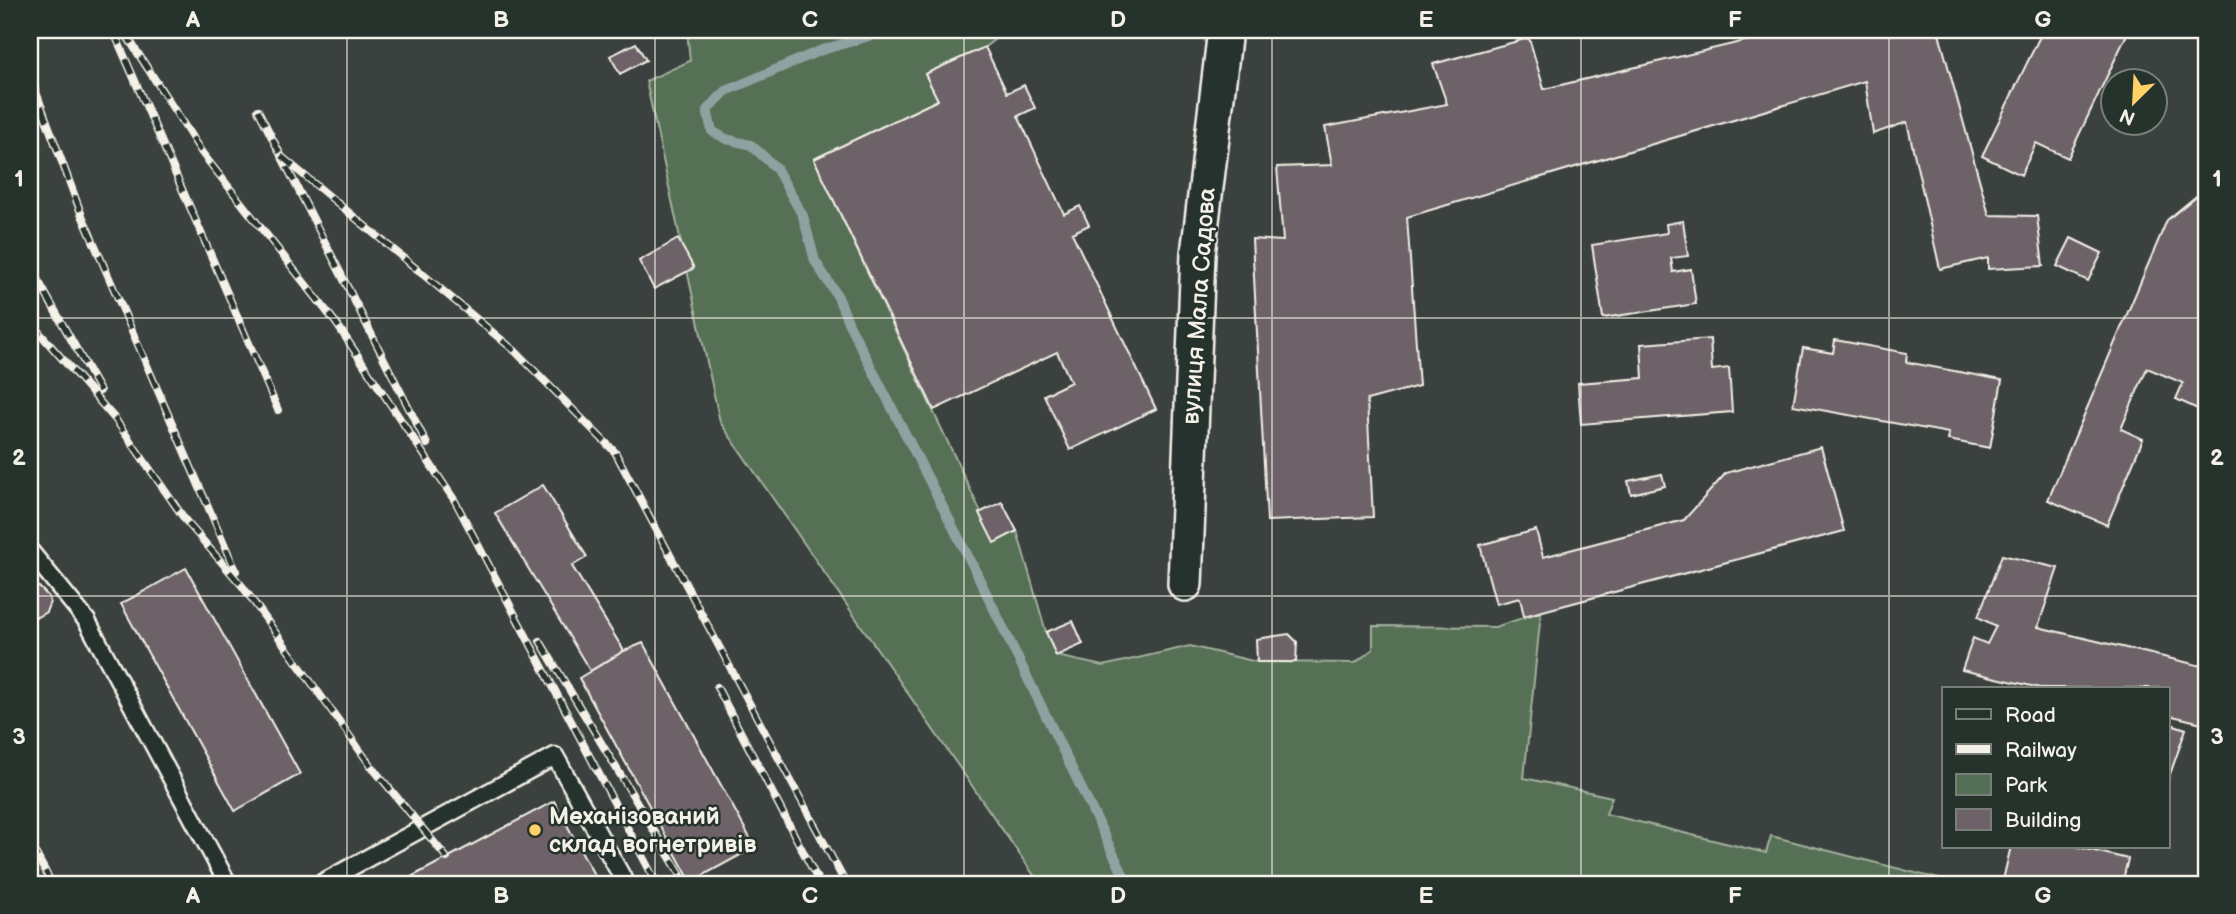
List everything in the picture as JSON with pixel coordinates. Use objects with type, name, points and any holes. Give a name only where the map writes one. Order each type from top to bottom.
[{"type":"street","name":"вулиця Мала Садова","points":[[1185,584],[1198,254],[1225,30]]},
{"type":"lane","points":[[30,551],[86,621],[228,884]]},
{"type":"lane","points":[[320,884],[555,756],[626,884]]},
{"type":"green space","points":[[687,30],[1007,30],[985,47],[925,74],[938,100],[814,159],[995,542],[1017,531],[1046,632],[1056,656],[1103,666],[1190,646],[1257,662],[1355,663],[1373,649],[1373,626],[1495,627],[1541,612],[1524,778],[1612,797],[1606,814],[1766,853],[1771,836],[1947,881],[1945,884],[1040,884],[720,422],[646,81],[690,61]]},
{"type":"building","points":[[1791,30],[1938,30],[1989,215],[2037,216],[2043,266],[1988,269],[1988,258],[1940,269],[1907,122],[1873,134],[1865,81],[1407,217],[1419,386],[1367,400],[1373,517],[1267,521],[1252,239],[1283,241],[1277,167],[1332,165],[1325,127],[1447,104],[1433,64],[1529,38],[1544,89]]},
{"type":"building","points":[[2043,30],[2129,30],[2112,66],[2100,66],[2100,91],[2068,158],[2036,143],[2021,175],[1982,156]]},
{"type":"building","points":[[636,43],[646,60],[620,74],[610,56]]},
{"type":"building","points":[[985,47],[1007,93],[1024,85],[1035,108],[1018,116],[1064,214],[1080,206],[1089,225],[1072,233],[1156,409],[1070,450],[1044,395],[1071,382],[1057,352],[934,410],[814,159],[938,100],[925,74]]},
{"type":"building","points":[[2206,188],[2206,274],[2202,284],[2206,286],[2206,413],[2176,399],[2183,383],[2147,368],[2121,429],[2143,439],[2107,525],[2048,500],[2167,220]]},
{"type":"building","points":[[1683,221],[1688,256],[1671,258],[1673,272],[1691,269],[1696,304],[1603,318],[1592,245],[1667,233],[1666,224]]},
{"type":"building","points":[[2071,238],[2102,253],[2088,281],[2057,266]]},
{"type":"building","points":[[678,239],[694,268],[654,289],[639,261]]},
{"type":"building","points":[[1710,339],[1712,370],[1729,368],[1732,412],[1581,424],[1578,383],[1643,378],[1641,344]]},
{"type":"building","points":[[1835,340],[1907,353],[1906,362],[2002,380],[1990,448],[1948,440],[1949,433],[1793,405],[1803,348],[1833,353]]},
{"type":"building","points":[[1821,447],[1844,531],[1524,616],[1520,598],[1496,604],[1480,545],[1536,530],[1543,557],[1684,520],[1726,473]]},
{"type":"building","points":[[1662,474],[1665,486],[1631,494],[1628,481]]},
{"type":"building","points":[[543,485],[587,557],[572,566],[624,651],[590,671],[495,513]]},
{"type":"building","points":[[1002,502],[1017,531],[994,543],[979,513]]},
{"type":"building","points":[[2002,555],[2058,568],[2038,627],[2206,667],[2206,724],[2170,715],[2170,687],[2036,687],[1962,670],[1973,638],[1987,644],[1996,626],[1978,617]]},
{"type":"building","points":[[186,568],[300,774],[235,811],[121,604]]},
{"type":"building","points":[[30,586],[39,587],[49,597],[46,612],[37,617],[30,616]]},
{"type":"building","points":[[1073,621],[1083,644],[1056,656],[1046,632]]},
{"type":"building","points":[[1289,634],[1297,642],[1296,662],[1257,662],[1256,639]]},
{"type":"building","points":[[643,643],[755,847],[691,882],[579,678]]},
{"type":"building","points":[[2170,724],[2186,729],[2170,774]]},
{"type":"building","name":"Механізований склад вогнетривів","points":[[554,801],[599,884],[398,884],[447,858]]},
{"type":"building","points":[[2011,848],[2082,848],[2128,859],[2122,884],[2002,884]]},
{"type":"waterway","points":[[889,30],[819,51],[726,91],[707,110],[712,131],[726,139],[751,145],[776,168],[803,216],[815,261],[838,297],[1128,884]]},
{"type":"railway","points":[[113,30],[278,410]]},
{"type":"railway","points":[[123,30],[202,153],[336,323],[455,501],[657,884]]},
{"type":"railway","points":[[30,76],[81,213],[236,571]]},
{"type":"railway","points":[[258,110],[427,444]]},
{"type":"railway","points":[[281,156],[515,351],[615,452],[846,884]]},
{"type":"railway","points":[[30,266],[100,391]]},
{"type":"railway","points":[[30,322],[115,419],[186,521],[243,587],[371,766],[447,858]]},
{"type":"railway","points":[[540,641],[686,884]]},
{"type":"railway","points":[[717,687],[820,884]]},
{"type":"railway","points":[[30,843],[52,884]]},
{"type":"place","name":"Механізований склад вогнетривів","points":[[535,830]]}]
